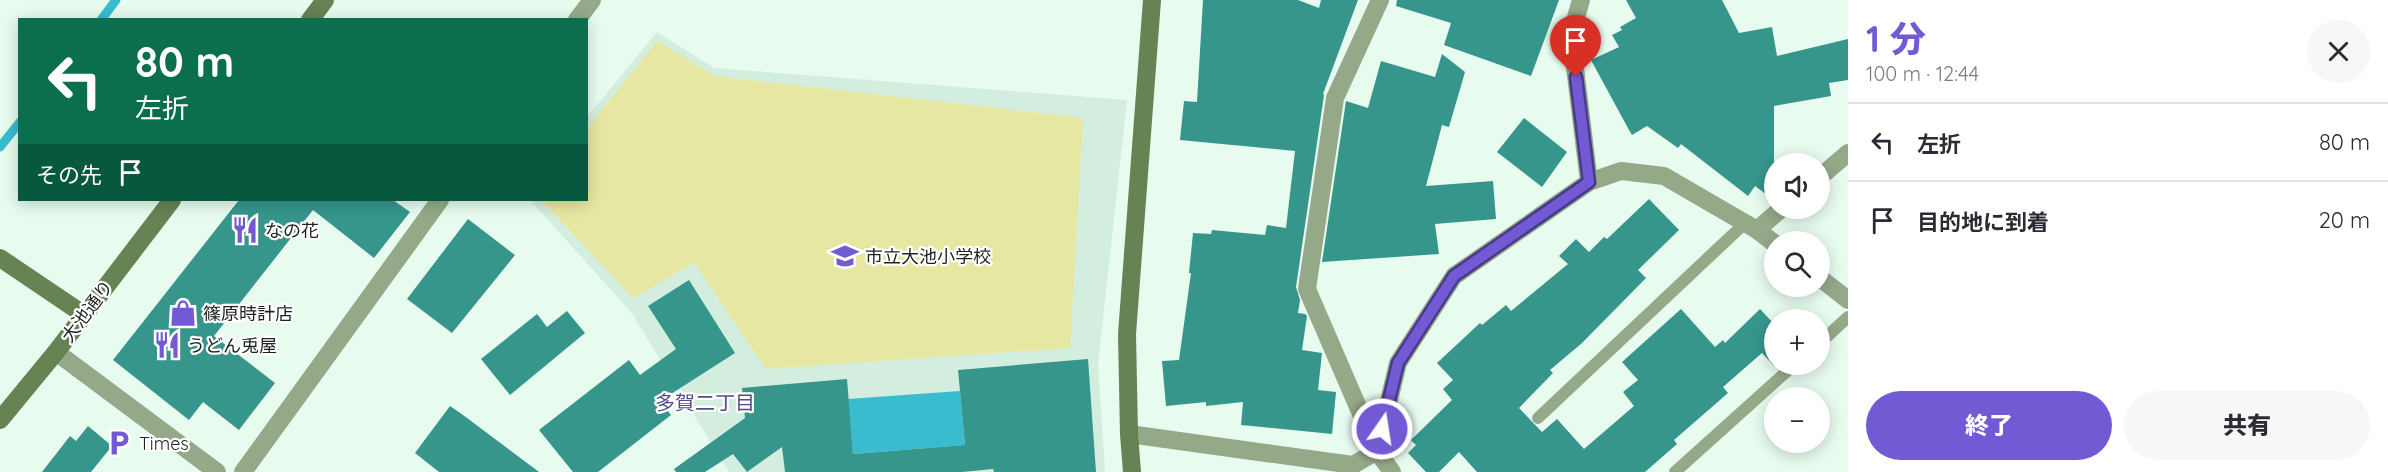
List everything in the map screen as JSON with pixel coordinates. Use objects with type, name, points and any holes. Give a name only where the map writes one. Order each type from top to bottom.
[{"type":"street","points":[[312,18],[326,0]]},
{"type":"street","points":[[578,18],[592,0]]},
{"type":"street","points":[[1132,472],[1127,334],[1152,0]]},
{"type":"street","points":[[1380,0],[1335,98],[1307,289],[1377,451],[1392,472]]},
{"type":"street","points":[[1581,0],[1571,35],[1589,182]]},
{"type":"street","points":[[1830,168],[1848,153]]},
{"type":"street","points":[[1129,434],[1353,465],[1377,451],[1398,363],[1454,276],[1589,182],[1621,171],[1664,176],[1764,236]]},
{"type":"street","name":"大池通り","points":[[0,420],[171,201]]},
{"type":"street","points":[[243,472],[439,201]]},
{"type":"street","points":[[1751,226],[1764,218]]},
{"type":"street","points":[[0,258],[83,314]]},
{"type":"street","points":[[1830,286],[1848,300]]},
{"type":"street","points":[[56,351],[217,472]]},
{"type":"lane","points":[[1538,418],[1751,226]]},
{"type":"lane","points":[[1830,334],[1848,317]]},
{"type":"lane","points":[[1675,472],[1783,375]]},
{"type":"shaded area","name":"市立大池小学校","points":[[657,32],[714,68],[1127,100],[1098,365],[1105,472],[729,472],[631,312],[531,201],[588,201],[588,116]]},
{"type":"green space","name":"市立大池小学校","points":[[657,41],[715,76],[1083,118],[1070,348],[766,369],[694,263],[633,298],[542,201],[588,201],[588,128]]},
{"type":"water","points":[[960,391],[965,445],[853,454],[848,399]]},
{"type":"building","points":[[1203,0],[1298,0],[1319,8],[1321,0],[1358,0],[1323,94],[1296,287],[1300,300],[1298,313],[1307,316],[1302,350],[1322,353],[1318,390],[1336,392],[1332,434],[1241,425],[1243,402],[1206,406],[1206,402],[1166,406],[1162,361],[1179,360],[1191,273],[1189,273],[1193,233],[1211,234],[1212,230],[1265,235],[1267,225],[1286,228],[1295,151],[1180,140],[1184,101],[1197,102]]},
{"type":"building","points":[[1397,0],[1559,0],[1531,76],[1444,45],[1451,23],[1396,6]]},
{"type":"building","points":[[1626,0],[1722,0],[1739,33],[1772,27],[1777,56],[1848,39],[1848,80],[1829,83],[1831,96],[1774,106],[1774,153],[1764,153],[1764,193],[1755,186],[1748,196],[1681,144],[1678,148],[1647,126],[1632,135],[1591,60],[1619,47],[1612,35],[1622,30],[1620,27],[1636,18]]},
{"type":"building","points":[[1442,54],[1465,72],[1449,127],[1442,125],[1426,186],[1493,181],[1496,219],[1435,224],[1439,254],[1322,262],[1346,101],[1368,108],[1381,61],[1435,77]]},
{"type":"building","points":[[1524,118],[1567,152],[1542,187],[1497,152]]},
{"type":"building","points":[[1649,199],[1679,230],[1638,270],[1646,278],[1582,343],[1550,370],[1553,373],[1519,408],[1542,432],[1557,419],[1584,449],[1634,406],[1623,392],[1638,380],[1622,362],[1681,309],[1715,347],[1723,340],[1725,343],[1760,309],[1764,313],[1764,355],[1762,353],[1723,387],[1728,393],[1674,440],[1677,444],[1645,472],[1477,472],[1459,452],[1439,472],[1426,472],[1408,453],[1416,445],[1411,440],[1452,400],[1443,389],[1453,380],[1437,363],[1480,323],[1482,325],[1506,305],[1511,311],[1568,264],[1559,256],[1576,239],[1589,252],[1604,237],[1607,239]]},
{"type":"building","points":[[238,201],[394,201],[410,212],[374,258],[313,210],[214,336],[275,383],[239,430],[203,402],[189,420],[113,360]]},
{"type":"building","points":[[468,219],[515,255],[452,333],[407,299]]},
{"type":"building","points":[[689,280],[735,353],[660,401],[671,415],[598,472],[573,472],[539,430],[629,360],[640,375],[676,349],[648,306]]},
{"type":"building","points":[[567,311],[585,333],[510,395],[481,359],[537,314],[547,327]]},
{"type":"building","points":[[1088,359],[1096,472],[994,472],[993,469],[962,472],[785,472],[782,447],[747,472],[733,454],[705,472],[676,472],[674,469],[745,418],[742,388],[847,379],[853,454],[965,445],[958,370]]},
{"type":"building","points":[[450,406],[539,472],[439,472],[415,453]]},
{"type":"building","points":[[88,426],[112,446],[91,472],[42,472],[70,436],[76,441]]},
{"type":"waterway","points":[[102,18],[116,0]]},
{"type":"waterway","points":[[0,147],[18,124]]},
{"type":"place","name":"なの花","points":[[245,230]]},
{"type":"place","name":"市立大池小学校","points":[[845,256]]},
{"type":"place","name":"篠原時計店","points":[[183,313]]},
{"type":"place","name":"うどん兎屋","points":[[167,345]]},
{"type":"place","name":"Times","points":[[119,443]]},
{"type":"district","name":"多賀二丁目","points":[[705,402]]},
{"type":"route","points":[[1382,429],[1398,363],[1454,276],[1589,182],[1576,77]]}]
